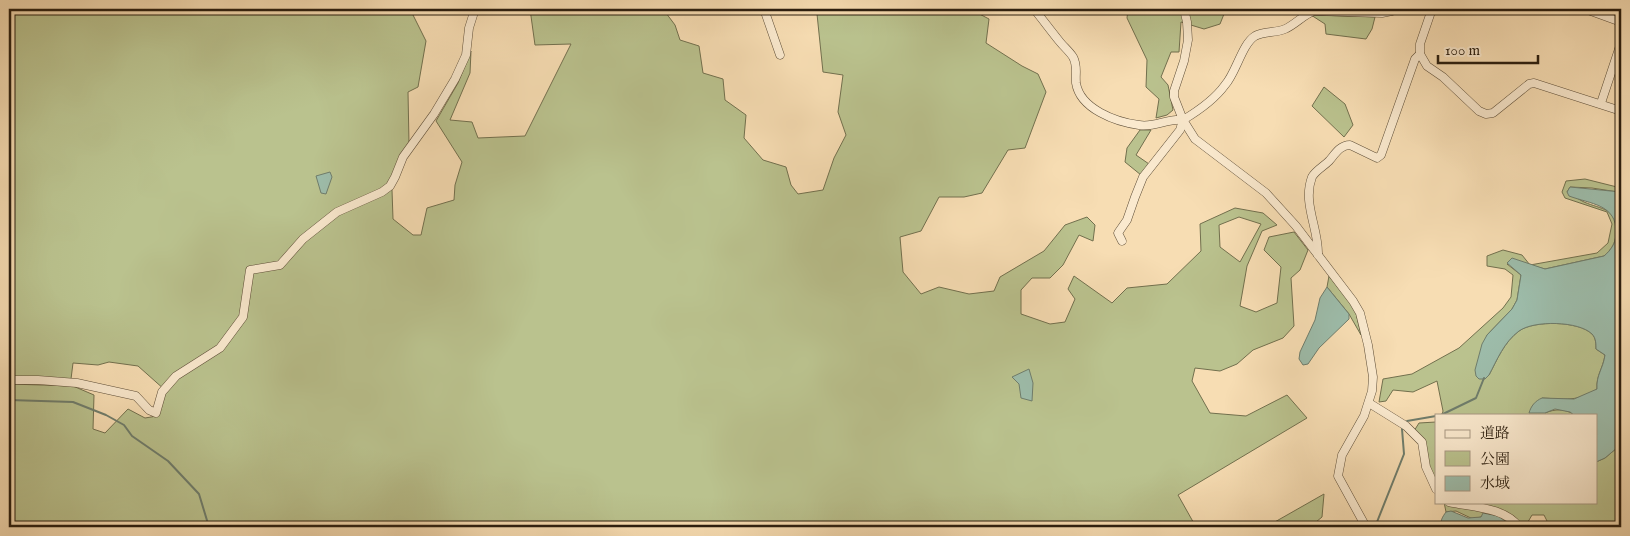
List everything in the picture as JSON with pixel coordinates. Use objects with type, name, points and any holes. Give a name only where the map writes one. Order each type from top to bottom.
[{"type":"street","points":[[9,380],[76,383],[136,396],[149,410],[156,413],[162,392],[176,376],[220,348],[243,317],[250,270],[280,265],[303,239],[337,212],[382,192],[390,186],[403,157],[456,79],[466,55],[469,28],[475,9]]},
{"type":"street","points":[[764,9],[780,55]]},
{"type":"street","points":[[1034,9],[1072,56],[1077,67],[1076,83],[1080,92],[1093,109],[1104,115],[1136,125],[1146,126],[1175,119],[1184,120]]},
{"type":"street","points":[[1184,9],[1188,40],[1174,97],[1194,139],[1266,193],[1296,226],[1360,313],[1373,376],[1372,390],[1364,416],[1342,455],[1338,476],[1366,527]]},
{"type":"street","points":[[1122,241],[1118,234],[1127,220],[1144,177],[1180,130],[1184,120],[1226,85],[1254,36],[1283,30],[1294,25],[1304,14],[1314,11],[1382,13],[1396,9]]},
{"type":"street","points":[[1432,9],[1420,44],[1420,54],[1427,66],[1443,77],[1479,111],[1486,114],[1493,113],[1528,84],[1534,83],[1621,111]]},
{"type":"street","points":[[1559,9],[1588,10],[1621,22]]},
{"type":"street","points":[[1601,103],[1621,43]]},
{"type":"street","points":[[1318,255],[1318,246],[1310,217],[1312,175],[1345,145],[1350,144],[1377,158],[1381,155],[1414,59],[1420,54]]},
{"type":"street","points":[[1369,402],[1406,426],[1422,442],[1426,467],[1435,487]]},
{"type":"street","points":[[1458,504],[1501,514],[1519,527]]},
{"type":"green space","points":[[9,9],[410,9],[426,41],[418,87],[408,92],[409,144],[390,181],[393,219],[413,235],[421,235],[427,208],[454,200],[455,185],[462,162],[436,121],[458,83],[471,51],[470,73],[450,120],[472,122],[478,138],[525,136],[571,44],[535,45],[530,9],[663,9],[675,25],[680,40],[699,46],[703,73],[723,79],[725,100],[746,115],[744,138],[763,160],[786,167],[791,185],[798,194],[823,190],[834,158],[846,135],[838,112],[843,75],[823,72],[817,14],[812,9],[970,9],[989,19],[986,43],[1038,74],[1046,92],[1025,148],[1008,150],[982,193],[964,197],[939,197],[921,231],[900,237],[903,272],[921,294],[939,287],[969,294],[994,291],[1000,277],[1044,251],[1065,225],[1087,217],[1095,225],[1093,241],[1079,235],[1063,265],[1050,278],[1032,278],[1021,290],[1021,314],[1050,324],[1065,322],[1075,299],[1068,289],[1074,276],[1112,303],[1127,288],[1167,284],[1201,251],[1200,224],[1235,208],[1263,213],[1277,225],[1262,231],[1247,266],[1240,306],[1256,312],[1277,303],[1281,267],[1264,250],[1269,237],[1294,232],[1308,250],[1300,270],[1291,278],[1294,326],[1283,338],[1253,350],[1237,364],[1220,371],[1195,368],[1192,381],[1210,413],[1246,416],[1287,395],[1307,418],[1178,495],[1196,527],[9,527],[9,384],[73,386],[94,395],[93,429],[105,433],[128,409],[145,418],[157,416],[165,390],[138,366],[109,362],[98,365],[73,363],[71,379],[9,377]],"holes":[[[1239,217],[1261,224],[1240,262],[1220,247],[1219,225]]]},
{"type":"green space","points":[[1128,9],[1226,9],[1220,24],[1204,29],[1181,22],[1179,52],[1171,52],[1161,77],[1168,85],[1173,110],[1167,115],[1156,118],[1159,99],[1146,87],[1147,60],[1127,18]]},
{"type":"green space","points":[[1311,15],[1375,17],[1372,29],[1366,39],[1326,34],[1325,24]]},
{"type":"green space","points":[[1324,87],[1345,104],[1353,125],[1344,137],[1312,106]]},
{"type":"green space","points":[[1140,130],[1151,130],[1136,155],[1149,164],[1141,175],[1125,162],[1127,148]]},
{"type":"green space","points":[[1585,179],[1621,188],[1621,192],[1618,192],[1570,187],[1567,192],[1584,202],[1602,208],[1611,214],[1614,218],[1616,225],[1615,240],[1611,249],[1604,256],[1545,269],[1530,265],[1597,253],[1608,243],[1612,224],[1607,212],[1565,198],[1562,192],[1566,181]]},
{"type":"green space","points":[[1503,250],[1522,255],[1530,265],[1507,264],[1521,275],[1517,300],[1512,309],[1487,335],[1485,379],[1509,340],[1519,331],[1535,325],[1567,324],[1592,334],[1596,343],[1596,349],[1605,355],[1597,389],[1578,398],[1542,398],[1545,413],[1560,410],[1572,414],[1442,414],[1437,381],[1413,392],[1393,390],[1386,401],[1379,402],[1383,379],[1412,374],[1459,348],[1503,308],[1511,297],[1513,275],[1505,269],[1487,266],[1487,256]]},
{"type":"green space","points":[[1329,276],[1355,309],[1361,335],[1349,314],[1327,287]]},
{"type":"green space","points":[[1435,422],[1435,481],[1414,431],[1419,423]]},
{"type":"green space","points":[[1618,447],[1621,448],[1621,527],[1550,527],[1544,515],[1532,515],[1525,527],[1514,527],[1509,523],[1481,517],[1473,519],[1456,511],[1446,512],[1444,504],[1598,504],[1598,461]]},
{"type":"green space","points":[[1324,494],[1322,517],[1310,527],[1266,527]]},
{"type":"water","points":[[330,172],[332,177],[326,194],[321,193],[316,176]]},
{"type":"water","points":[[1570,187],[1621,192],[1621,448],[1618,447],[1598,461],[1598,414],[1573,414],[1555,409],[1545,413],[1529,413],[1534,404],[1542,398],[1574,399],[1597,389],[1605,355],[1596,349],[1595,339],[1592,334],[1577,326],[1567,324],[1545,324],[1526,327],[1509,340],[1485,379],[1479,379],[1476,376],[1475,370],[1482,344],[1487,335],[1512,309],[1517,300],[1521,275],[1507,263],[1512,258],[1545,269],[1604,256],[1613,246],[1616,233],[1612,216],[1601,207],[1569,196],[1567,192]]},
{"type":"water","points":[[1327,287],[1349,314],[1349,319],[1319,348],[1308,364],[1303,365],[1299,359],[1300,352],[1315,320],[1320,298]]},
{"type":"water","points":[[1029,369],[1033,383],[1032,401],[1021,398],[1019,384],[1012,377]]},
{"type":"water","points":[[1451,511],[1468,518],[1481,517],[1483,513],[1498,516],[1514,527],[1442,527],[1443,517],[1446,512]]},
{"type":"waterway","points":[[1443,414],[1476,398],[1484,378]]},
{"type":"waterway","points":[[9,400],[73,402],[106,415],[124,425],[132,436],[168,461],[199,494],[209,527]]},
{"type":"waterway","points":[[1407,421],[1435,416]]},
{"type":"waterway","points":[[1375,527],[1404,454],[1402,429]]}]
